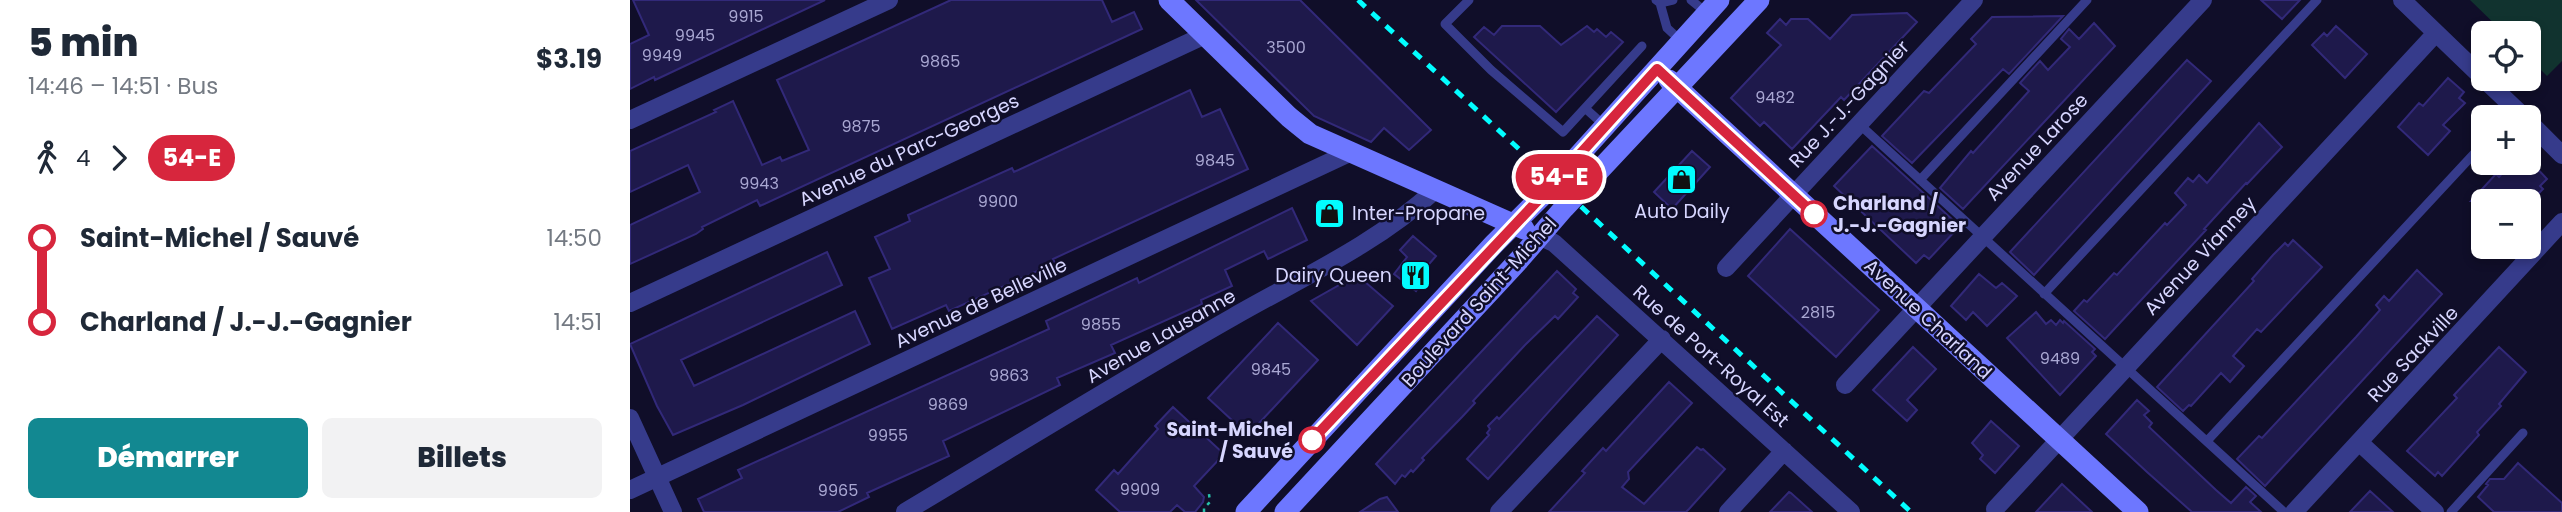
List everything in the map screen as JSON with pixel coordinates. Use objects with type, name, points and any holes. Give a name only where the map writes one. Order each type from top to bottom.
[{"type":"main road","points":[[1169,0],[1310,134],[1539,236]]},
{"type":"main road","name":"Boulevard Saint-Michel","points":[[1285,512],[1759,0]]},
{"type":"main road","name":"Boulevard Saint-Michel","points":[[1246,512],[1657,69],[1681,41],[1706,4]]},
{"type":"main road","name":"Avenue Charland","points":[[1657,69],[2138,512]]},
{"type":"street","points":[[630,120],[888,0]]},
{"type":"street","name":"Rue J.-J.-Gagnier","points":[[1726,268],[1974,0]]},
{"type":"street","name":"Avenue Larose","points":[[1845,385],[2203,0]]},
{"type":"street","points":[[2402,0],[2471,66]]},
{"type":"street","name":"Avenue Vianney","points":[[1995,509],[2436,33]]},
{"type":"street","name":"Avenue du Parc-Georges","points":[[630,303],[1205,35]]},
{"type":"street","points":[[2495,91],[2507,105]]},
{"type":"street","points":[[2541,134],[2562,155]]},
{"type":"street","name":"Avenue de Belleville","points":[[630,490],[1349,153]]},
{"type":"street","name":"Avenue Lausanne","points":[[905,512],[1232,317],[1364,242],[1411,212],[1434,191]]},
{"type":"street","name":"Rue Sackville","points":[[2294,512],[2562,222]]},
{"type":"street","name":"Rue de Port-Royal Est","points":[[1539,236],[1554,243],[1851,512]]},
{"type":"street","points":[[1499,512],[1662,339]]},
{"type":"street","points":[[630,418],[673,512]]},
{"type":"street","points":[[2360,443],[2435,512]]},
{"type":"street","points":[[1728,512],[1784,451]]},
{"type":"lane","points":[[1469,0],[1445,24],[1491,70],[1563,132],[1642,46]]},
{"type":"lane","points":[[1673,0],[1658,2],[1667,28],[1681,41]]},
{"type":"lane","points":[[1920,180],[2087,0]]},
{"type":"lane","points":[[2044,294],[2317,0]]},
{"type":"lane","points":[[1586,109],[1605,126]]},
{"type":"lane","points":[[1859,124],[2284,512]]},
{"type":"lane","points":[[2207,441],[2471,157]]},
{"type":"lane","points":[[2451,512],[2523,433]]},
{"type":"path","points":[[1204,512],[1210,502],[1209,494]]},
{"type":"green space","points":[[2470,0],[2562,0],[2562,61],[2547,76],[2541,70],[2541,21],[2492,21]]},
{"type":"building","points":[[633,0],[825,0],[655,80],[654,77],[630,89],[630,44],[649,35]]},
{"type":"building","points":[[951,0],[1102,0],[1112,22],[1134,12],[1142,29],[760,206],[757,200],[702,227],[696,234],[630,264],[630,225],[700,192],[688,165],[630,192],[630,151],[716,112],[714,110],[733,101],[762,165],[780,157],[782,161],[809,150],[777,80]]},
{"type":"building","points":[[1196,0],[1300,0],[1431,130],[1409,150],[1384,128],[1371,142],[1314,116]]},
{"type":"building","points":[[2261,0],[2300,0],[2282,19]]},
{"type":"building","points":[[1907,13],[1917,22],[1844,100],[1841,97],[1792,149],[1764,122],[1760,126],[1731,98],[1781,45],[1767,33],[1780,19],[1786,25],[1791,19],[1808,19],[1830,39],[1852,15]]},
{"type":"building","points":[[2063,16],[2009,74],[2003,69],[1912,163],[1882,136],[1924,91],[1929,93],[1976,44],[1971,39],[1992,17]]},
{"type":"building","points":[[2094,23],[2115,46],[1963,209],[1940,188],[1971,151],[1973,153],[2029,91],[2020,83],[2040,61],[2048,70],[2070,47],[2061,39],[2069,29],[2079,39]]},
{"type":"building","points":[[1502,26],[1540,26],[1561,45],[1587,26],[1594,32],[1597,29],[1606,37],[1611,32],[1623,42],[1556,112],[1474,37],[1484,27],[1494,35]]},
{"type":"building","points":[[2336,26],[2367,54],[2345,78],[2312,45],[2324,33],[2327,36]]},
{"type":"building","points":[[2187,60],[2211,81],[2034,275],[2010,252]]},
{"type":"building","points":[[2448,78],[2464,92],[2459,98],[2465,103],[2443,125],[2450,131],[2428,155],[2398,127],[2419,103],[2423,106]]},
{"type":"building","points":[[1190,90],[1202,117],[1220,109],[1248,169],[1053,259],[1055,263],[949,311],[946,305],[892,329],[869,278],[890,269],[875,237],[910,221],[908,215],[1012,168],[1014,172]]},
{"type":"building","points":[[2259,123],[2282,147],[2105,339],[2074,311],[2084,300],[2087,302],[2114,273],[2117,275],[2165,223],[2167,225],[2186,205],[2175,193],[2188,178],[2193,182],[2199,175],[2207,183]]},
{"type":"building","points":[[1872,146],[1953,220],[1951,226],[1956,230],[1929,259],[1924,255],[1916,263],[1834,186]]},
{"type":"building","name":"Auto Daily","points":[[1692,151],[1710,167],[1672,209],[1654,192]]},
{"type":"building","points":[[2541,173],[2547,179],[2540,186],[2543,189],[2541,191],[2482,189],[2495,175],[2541,175]]},
{"type":"building","points":[[1292,208],[1307,240],[1268,259],[1264,251],[1225,270],[1232,286],[1201,300],[1202,304],[1111,345],[1115,353],[1057,378],[1060,385],[943,441],[949,456],[867,493],[869,497],[838,512],[704,512],[698,499],[742,478],[738,470],[1049,329],[1046,321],[1137,278],[1139,283]]},
{"type":"building","points":[[1790,229],[1879,310],[1836,357],[1748,276]]},
{"type":"building","points":[[1413,236],[1436,256],[1423,271],[1428,275],[1416,291],[1394,274],[1407,257],[1400,250]]},
{"type":"building","points":[[2293,240],[2322,267],[2261,332],[2257,329],[2233,356],[2244,366],[2230,382],[2221,373],[2191,406],[2183,411],[2157,387],[2254,281],[2252,279],[2273,255],[2285,243],[2288,246]]},
{"type":"building","points":[[827,252],[842,285],[681,360],[694,386],[855,311],[870,344],[743,405],[673,435],[630,344]]},
{"type":"building","points":[[2417,270],[2442,294],[2265,486],[2237,459],[2259,436],[2262,438],[2356,337],[2380,310],[2376,305],[2384,296],[2389,301]]},
{"type":"building","points":[[1557,271],[1576,289],[1573,293],[1578,297],[1558,319],[1555,316],[1525,345],[1473,401],[1475,403],[1422,458],[1424,460],[1413,472],[1411,470],[1405,477],[1402,475],[1395,484],[1376,464]]},
{"type":"building","points":[[1979,274],[1996,288],[2002,283],[2017,296],[1987,326],[1973,312],[1966,320],[1951,306]]},
{"type":"building","points":[[1357,275],[1393,306],[1357,345],[1311,301]]},
{"type":"building","points":[[2036,312],[2046,324],[2051,320],[2056,325],[2060,320],[2063,323],[2064,321],[2095,349],[2092,352],[2096,356],[2060,395],[2007,338]]},
{"type":"building","points":[[1597,316],[1618,335],[1488,479],[1467,459],[1489,435],[1488,426],[1497,417],[1499,419]]},
{"type":"building","points":[[1278,323],[1318,360],[1248,435],[1208,398]]},
{"type":"building","points":[[1913,347],[1936,369],[1907,400],[1917,410],[1907,421],[1873,390]]},
{"type":"building","points":[[2499,347],[2526,372],[2499,404],[2501,406],[2477,432],[2479,435],[2442,476],[2438,472],[2435,476],[2407,451],[2457,398],[2454,395]]},
{"type":"building","points":[[1669,382],[1692,403],[1628,472],[1629,479],[1622,487],[1644,504],[1697,447],[1703,449],[1725,469],[1689,509],[1686,512],[1549,512],[1585,473],[1582,471],[1603,448],[1606,451]]},
{"type":"building","points":[[2137,400],[2149,411],[2144,415],[2152,423],[2149,427],[2216,490],[2231,503],[2246,487],[2256,496],[2250,502],[2261,512],[2192,512],[2147,472],[2106,434]]},
{"type":"building","points":[[1173,407],[1224,454],[1194,486],[1204,497],[1203,502],[1195,512],[1185,512],[1177,505],[1170,512],[1120,512],[1096,490],[1114,470],[1118,474],[1158,429],[1155,426]]},
{"type":"building","points":[[1991,421],[2019,446],[1995,473],[1980,459],[1983,455],[1972,443]]},
{"type":"building","points":[[2518,463],[2562,503],[2562,512],[2494,512],[2478,497],[2490,479],[2504,479]]},
{"type":"building","points":[[2062,484],[2092,512],[2036,512]]},
{"type":"building","points":[[2370,491],[2393,512],[2350,512]]},
{"type":"building","points":[[1791,493],[1812,512],[1770,512]]},
{"type":"building","points":[[1387,497],[1398,512],[1360,512],[1380,499]]},
{"type":"railway","points":[[1358,0],[1911,512]]},
{"type":"bus line","name":"54-E","points":[[1312,440],[1542,196],[1657,69],[1814,214]]},
{"type":"place","name":"Auto Daily","points":[[1682,180]]},
{"type":"place","name":"Inter-Propane","points":[[1329,213]]},
{"type":"place","name":"Charland / J.-J.-Gagnier","points":[[1814,214]]},
{"type":"place","name":"Dairy Queen","points":[[1415,275]]},
{"type":"place","name":"Saint-Michel / Sauvé","points":[[1312,440]]}]
